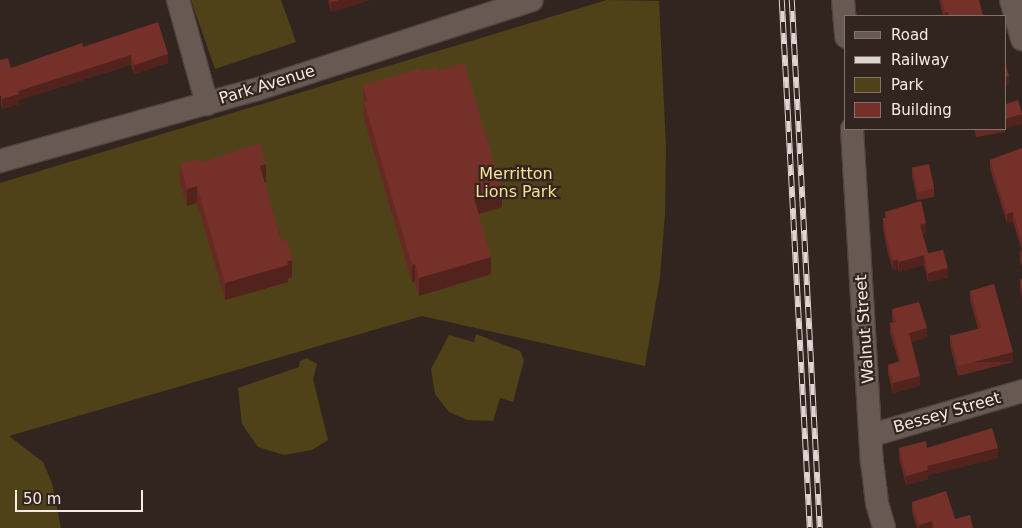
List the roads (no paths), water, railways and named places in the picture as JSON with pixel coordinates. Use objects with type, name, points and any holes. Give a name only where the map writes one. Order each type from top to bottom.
[{"type":"street","points":[[178,0],[207,104]]},
{"type":"street","name":"Park Avenue","points":[[0,161],[207,104],[532,0]]},
{"type":"street","points":[[843,0],[844,15]]},
{"type":"street","points":[[1011,0],[1022,39]]},
{"type":"street","name":"Walnut Street","points":[[852,130],[877,503],[884,528]]},
{"type":"street","name":"Bessey Street","points":[[872,435],[1022,391]]},
{"type":"railway","points":[[782,0],[810,528]]},
{"type":"railway","points":[[792,0],[820,528]]},
{"type":"park label","name":"Merritton Lions Park","points":[[516,183]]}]
